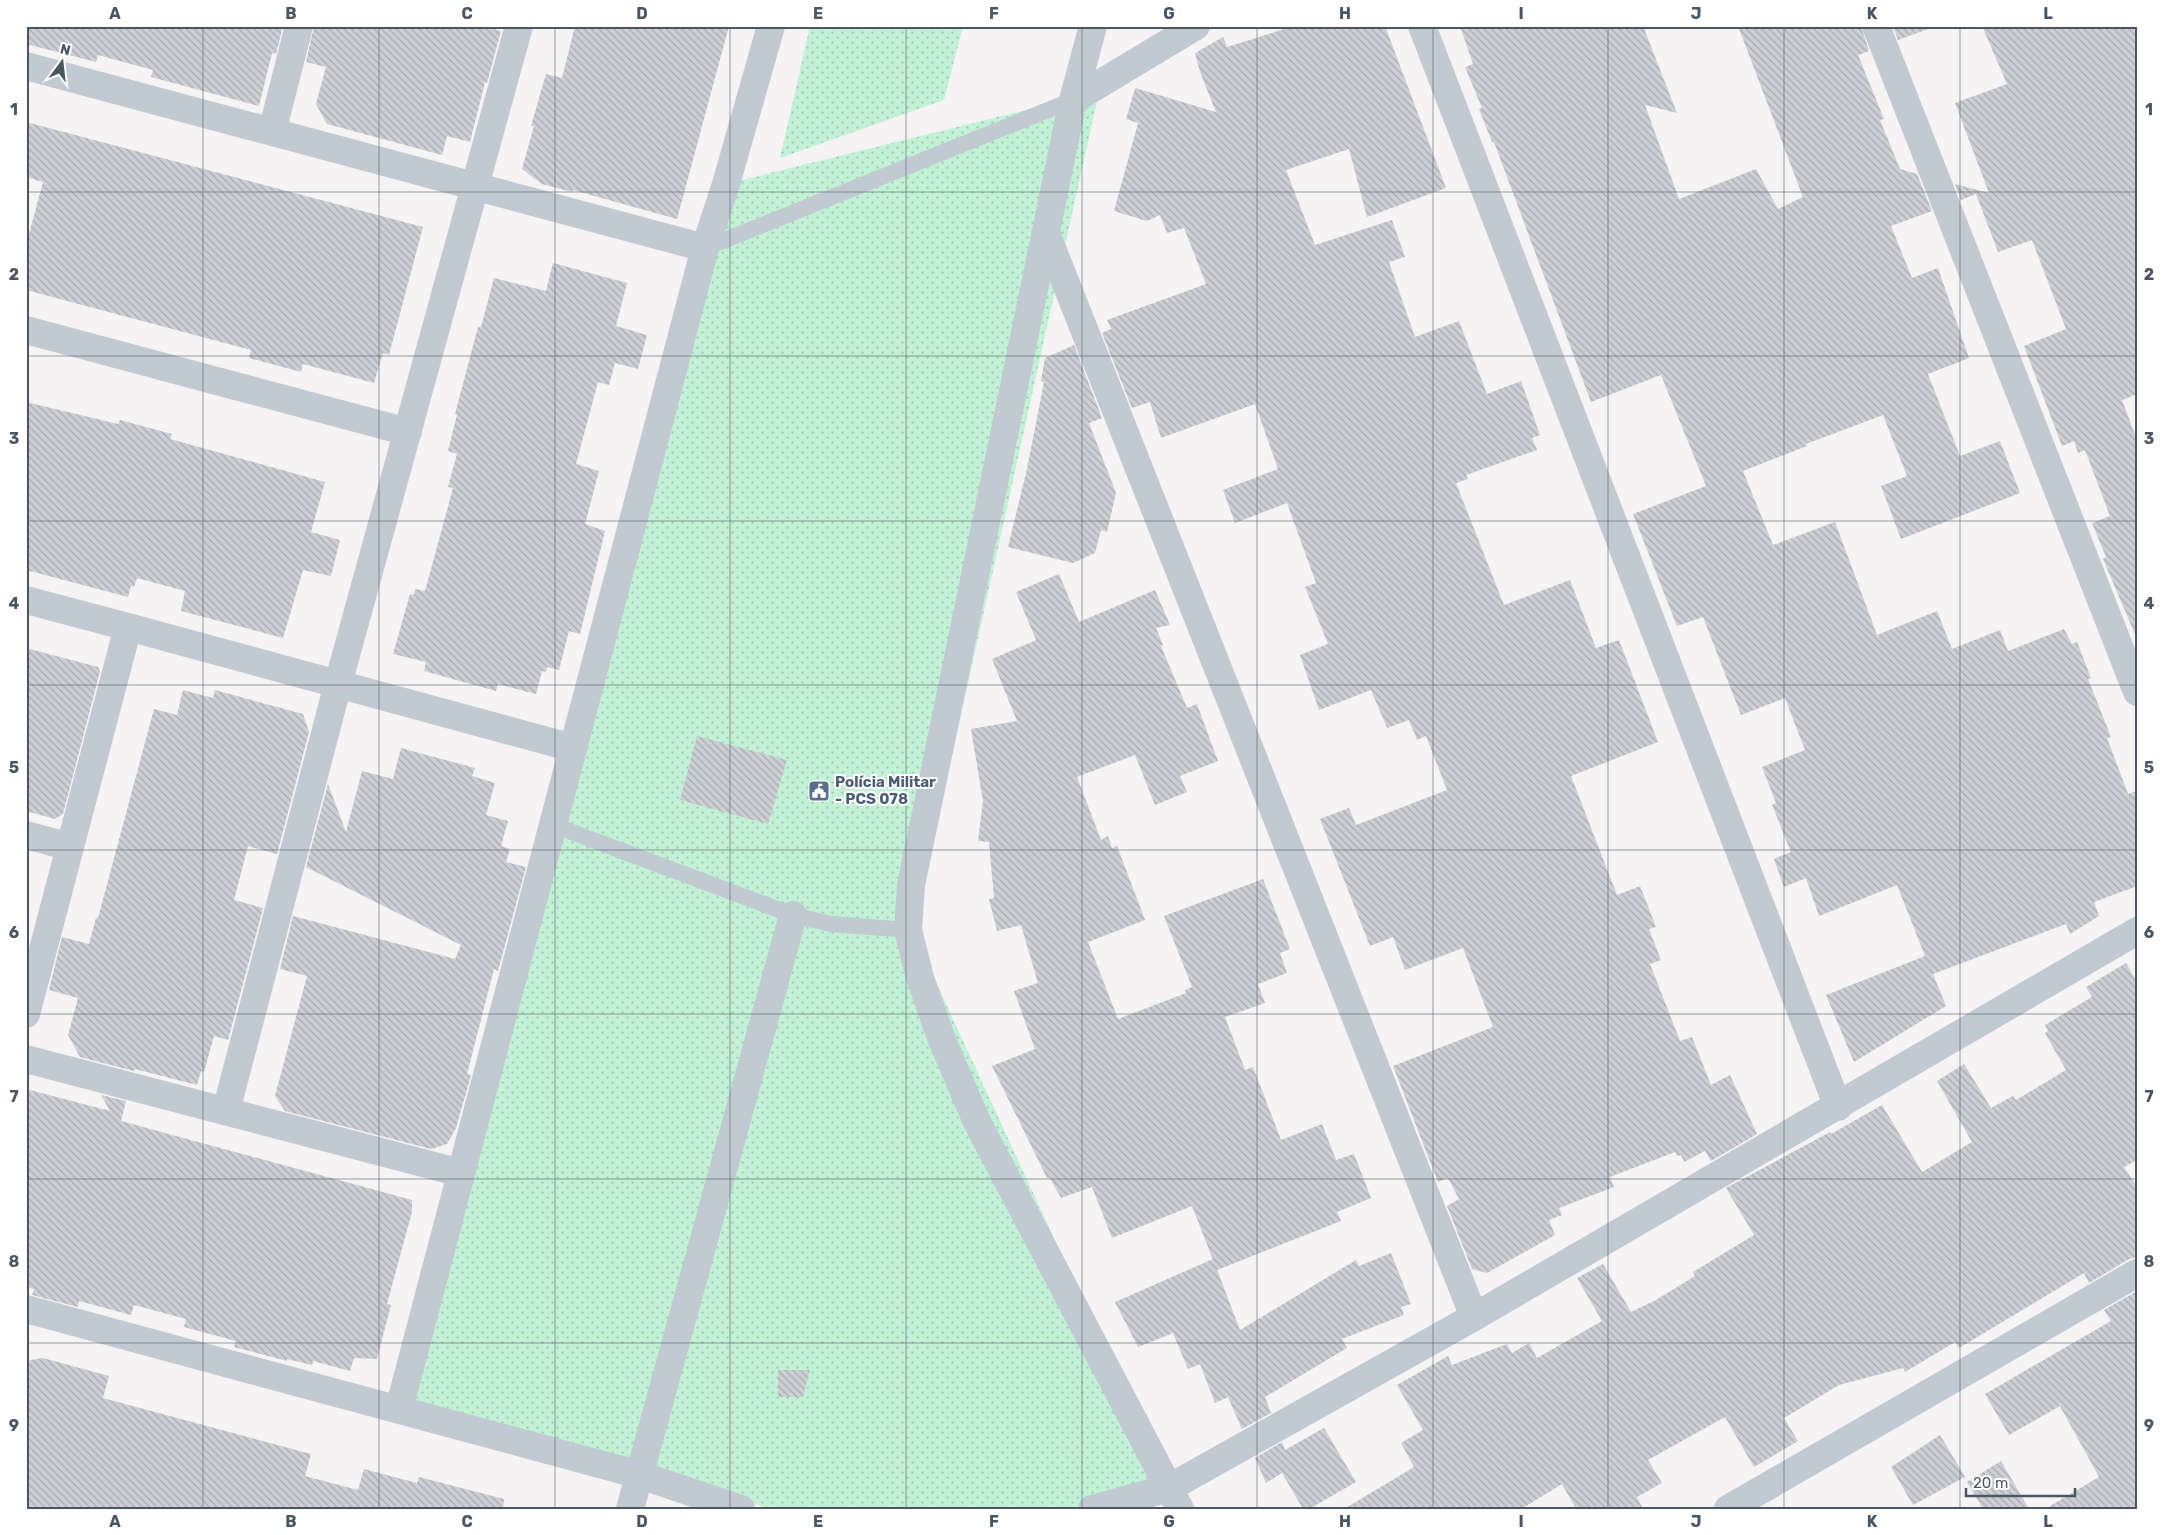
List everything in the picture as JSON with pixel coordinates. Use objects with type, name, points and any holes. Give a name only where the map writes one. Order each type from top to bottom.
[{"type":"street","points":[[272,132],[300,26]]},
{"type":"street","points":[[226,1111],[338,684],[519,26]]},
{"type":"street","points":[[399,1408],[705,248],[726,184],[771,26]]},
{"type":"street","points":[[1093,26],[1073,100],[911,885],[908,930],[920,978],[942,1040],[977,1122],[1174,1498]]},
{"type":"street","points":[[1073,100],[1196,26]]},
{"type":"street","points":[[1422,26],[1838,1107]]},
{"type":"street","points":[[1876,26],[2137,692]]},
{"type":"street","points":[[26,66],[705,248]]},
{"type":"street","points":[[1046,233],[1474,1317]]},
{"type":"street","points":[[26,330],[408,432]]},
{"type":"street","points":[[26,600],[573,748]]},
{"type":"street","points":[[26,1014],[128,627]]},
{"type":"street","points":[[26,835],[70,847]]},
{"type":"street","points":[[630,1509],[793,914]]},
{"type":"street","points":[[1092,1509],[1174,1498],[1474,1317],[1838,1107],[2137,931]]},
{"type":"street","points":[[26,1059],[461,1173]]},
{"type":"street","points":[[1728,1509],[2137,1273]]},
{"type":"street","points":[[26,1309],[399,1408],[640,1475],[741,1509]]},
{"type":"lane","points":[[705,248],[1073,100]]},
{"type":"lane","points":[[552,825],[793,914],[831,924],[908,930]]},
{"type":"green space","points":[[810,26],[963,26],[944,100],[780,158]]},
{"type":"green space","points":[[1099,92],[913,932],[1169,1488],[1066,1509],[773,1509],[640,1475],[399,1409],[726,184]]},
{"type":"building","points":[[26,26],[283,26],[276,54],[272,53],[259,106],[151,77],[153,70],[98,55],[96,62],[26,44]]},
{"type":"building","points":[[314,26],[482,26],[501,31],[487,83],[485,82],[470,142],[447,136],[442,155],[327,124],[316,104],[326,67],[306,62]]},
{"type":"building","points":[[575,26],[729,26],[677,219],[573,190],[572,192],[542,184],[522,169],[534,126],[531,126],[546,74],[562,78]]},
{"type":"building","points":[[1294,26],[1385,26],[1446,188],[1367,217],[1349,149],[1286,170],[1315,245],[1392,220],[1405,257],[1389,262],[1415,337],[1459,321],[1487,394],[1521,381],[1540,435],[1532,438],[1537,450],[1466,475],[1468,479],[1456,483],[1504,605],[1570,580],[1596,648],[1619,640],[1658,742],[1571,776],[1617,895],[1640,886],[1656,927],[1649,929],[1661,960],[1650,964],[1680,1041],[1692,1037],[1711,1085],[1730,1075],[1757,1134],[1711,1161],[1705,1151],[1684,1162],[1681,1155],[1677,1156],[1675,1152],[1610,1177],[1614,1187],[1559,1208],[1562,1215],[1549,1220],[1555,1235],[1487,1273],[1472,1269],[1447,1206],[1459,1199],[1448,1178],[1438,1182],[1393,1066],[1493,1027],[1463,948],[1405,970],[1393,937],[1370,946],[1320,819],[1349,808],[1356,825],[1447,790],[1426,736],[1417,740],[1409,720],[1387,728],[1371,690],[1319,710],[1300,655],[1328,644],[1305,587],[1316,583],[1287,503],[1235,523],[1223,490],[1278,469],[1255,404],[1161,438],[1150,402],[1132,408],[1102,333],[1111,329],[1107,320],[1206,284],[1184,228],[1167,233],[1160,215],[1147,221],[1114,211],[1138,123],[1126,119],[1135,88],[1216,112],[1200,72],[1195,53],[1223,37],[1227,47]]},
{"type":"building","points":[[1460,26],[1643,26],[1677,113],[1645,105],[1679,199],[1756,169],[1778,209],[1803,197],[1738,26],[1861,26],[1869,51],[1858,55],[1884,119],[1880,120],[1900,169],[1917,174],[1932,211],[1891,226],[1912,278],[1938,268],[1969,358],[1928,374],[1960,456],[2000,441],[2020,493],[1901,539],[1881,486],[1907,476],[1883,415],[1806,444],[1807,446],[1743,471],[1773,545],[1835,522],[1877,635],[1937,611],[1952,649],[2000,630],[2008,651],[2064,629],[2072,644],[2077,642],[2091,678],[2088,679],[2111,737],[2107,738],[2128,794],[2137,791],[2137,886],[2094,902],[2099,916],[2070,934],[2066,924],[1933,974],[1946,1006],[1854,1062],[1826,995],[1925,956],[1897,885],[1819,916],[1806,878],[1784,887],[1774,859],[1791,852],[1772,805],[1776,803],[1762,767],[1805,750],[1785,698],[1741,715],[1703,617],[1677,626],[1633,514],[1706,486],[1661,375],[1591,402],[1494,142],[1492,142],[1479,109],[1482,108],[1465,67],[1473,64]]},
{"type":"building","points":[[1893,26],[1928,26],[1928,29],[1898,40]]},
{"type":"building","points":[[1982,26],[2137,26],[2137,394],[2122,400],[2137,440],[2137,639],[2103,559],[2106,557],[2092,523],[2110,516],[2085,450],[2078,453],[2074,441],[2062,446],[2024,346],[2066,329],[2032,240],[1998,252],[1976,194],[1961,200],[1955,184],[1989,193],[1955,103],[2007,84]]},
{"type":"building","points":[[26,122],[423,227],[389,355],[383,353],[374,383],[303,364],[301,372],[249,358],[251,350],[26,290],[26,245],[43,182],[26,177]]},
{"type":"building","points":[[553,263],[627,283],[616,326],[647,335],[638,369],[615,363],[609,385],[598,382],[576,464],[599,471],[585,524],[605,531],[580,634],[569,631],[559,670],[547,667],[546,672],[542,671],[536,694],[498,684],[496,691],[424,671],[426,662],[393,654],[410,594],[414,595],[415,589],[425,591],[453,488],[448,487],[457,454],[448,451],[457,415],[455,414],[478,327],[481,327],[494,278],[546,291]]},
{"type":"building","points":[[1074,345],[1102,418],[1089,423],[1116,493],[1107,532],[1101,530],[1095,553],[1073,563],[1008,547],[1027,469],[1044,382],[1041,381],[1045,358]]},
{"type":"building","points":[[26,402],[118,424],[120,420],[172,434],[170,439],[325,482],[311,532],[340,540],[331,576],[303,570],[283,638],[181,611],[185,591],[137,578],[134,587],[131,586],[128,597],[26,570]]},
{"type":"building","points":[[1059,574],[1079,622],[1155,590],[1170,625],[1156,628],[1163,645],[1161,646],[1187,708],[1197,704],[1218,761],[1180,776],[1187,792],[1155,805],[1135,755],[1077,777],[1101,840],[1108,836],[1112,848],[1117,846],[1145,920],[1088,942],[1118,1019],[1186,993],[1185,990],[1192,987],[1164,916],[1263,879],[1290,949],[1280,953],[1287,973],[1258,984],[1265,1003],[1225,1017],[1245,1070],[1253,1067],[1281,1140],[1322,1124],[1336,1160],[1354,1154],[1371,1198],[1337,1212],[1341,1221],[1217,1270],[1192,1206],[1112,1238],[1092,1187],[1061,1198],[1050,1178],[1047,1178],[992,1066],[1035,1049],[1014,991],[1038,983],[1021,925],[997,931],[989,899],[994,898],[989,842],[978,841],[983,801],[971,729],[1017,721],[992,659],[1036,640],[1016,592]]},
{"type":"building","points":[[26,648],[98,667],[100,671],[63,814],[55,819],[26,811]]},
{"type":"building","points":[[183,690],[213,698],[215,690],[303,714],[309,732],[277,854],[248,846],[234,900],[263,908],[228,1040],[214,1036],[204,1072],[201,1071],[197,1085],[80,1057],[68,1035],[78,998],[49,990],[62,937],[89,944],[96,918],[98,918],[154,709],[177,715]]},
{"type":"building","points":[[697,736],[787,760],[768,824],[680,800]]},
{"type":"building","points":[[401,748],[475,768],[472,776],[495,783],[486,815],[508,821],[501,846],[510,849],[506,862],[526,867],[498,971],[494,969],[467,1074],[471,1075],[456,1128],[447,1144],[431,1149],[285,1111],[275,1096],[307,976],[280,969],[293,916],[455,959],[461,945],[306,867],[328,784],[346,832],[362,771],[393,779]]},
{"type":"building","points":[[2126,963],[2137,982],[2137,1160],[2124,1167],[2137,1187],[2137,1257],[2129,1259],[2089,1283],[2084,1273],[1959,1348],[1955,1342],[1905,1372],[1903,1368],[1839,1385],[1784,1418],[1798,1441],[1754,1467],[1725,1417],[1648,1460],[1662,1483],[1637,1497],[1643,1509],[1576,1509],[1562,1484],[1521,1509],[1344,1509],[1414,1467],[1401,1443],[1423,1430],[1397,1385],[1448,1356],[1452,1365],[1507,1344],[1512,1353],[1529,1343],[1537,1358],[1602,1321],[1577,1278],[1603,1264],[1631,1312],[1656,1300],[1695,1276],[1693,1272],[1754,1235],[1726,1188],[1830,1132],[1831,1134],[1882,1105],[1922,1172],[1972,1142],[1937,1081],[1964,1064],[1991,1108],[2013,1096],[2016,1100],[2066,1070],[2045,1033],[2048,1031],[2045,1025],[2092,997],[2086,987]]},
{"type":"building","points":[[26,1089],[110,1111],[101,1095],[126,1101],[121,1121],[412,1200],[412,1212],[387,1304],[391,1305],[377,1359],[354,1358],[350,1371],[313,1361],[312,1365],[287,1359],[287,1361],[234,1347],[236,1341],[184,1327],[186,1319],[134,1305],[131,1315],[79,1301],[78,1307],[32,1295],[34,1289],[26,1287]]},
{"type":"building","points":[[1391,1253],[1411,1304],[1401,1307],[1404,1315],[1342,1339],[1347,1348],[1265,1397],[1271,1413],[1242,1429],[1228,1397],[1215,1403],[1200,1364],[1188,1369],[1173,1333],[1138,1347],[1115,1302],[1213,1259],[1240,1330],[1356,1260],[1359,1266]]},
{"type":"building","points":[[2137,1291],[2137,1509],[2045,1509],[2099,1477],[2060,1406],[2009,1435],[1985,1394],[2111,1321],[2104,1310]]},
{"type":"building","points":[[43,1358],[109,1376],[103,1398],[311,1454],[305,1476],[358,1490],[364,1469],[417,1483],[419,1477],[504,1499],[503,1509],[26,1509],[26,1371],[30,1360]]},
{"type":"building","points":[[778,1370],[810,1370],[803,1397],[778,1397]]},
{"type":"building","points":[[1324,1428],[1356,1482],[1309,1509],[1303,1509],[1282,1473],[1266,1483],[1255,1458],[1282,1442],[1285,1450]]},
{"type":"building","points":[[1940,1435],[1965,1477],[1913,1505],[1891,1467]]},
{"type":"building","points":[[2001,1461],[2029,1509],[1983,1509],[1967,1482]]},
{"type":"place","name":"Polícia Militar - PCS 078","points":[[819,791]]}]
